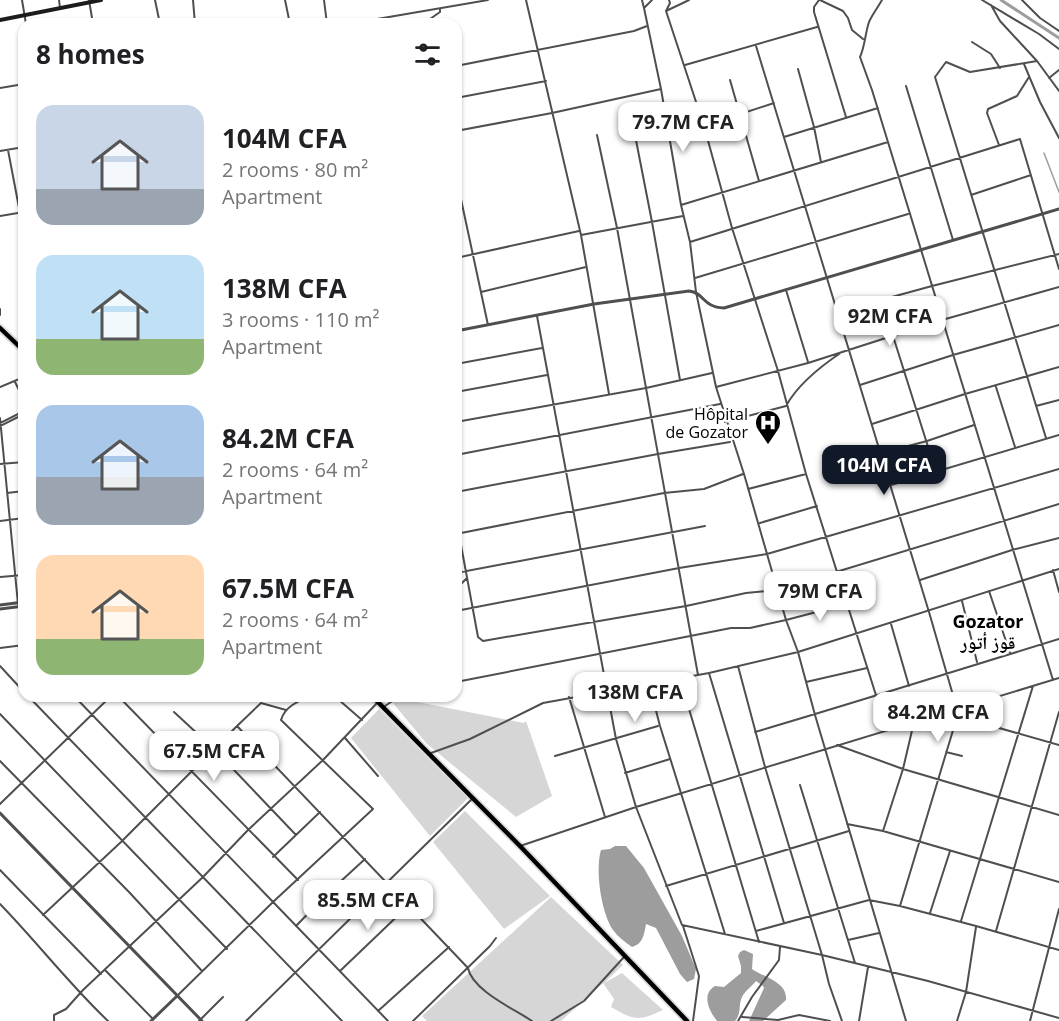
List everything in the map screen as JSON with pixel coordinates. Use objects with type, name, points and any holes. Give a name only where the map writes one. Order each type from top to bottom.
[{"type":"highway","points":[[0,328],[18,344]]},
{"type":"highway","points":[[378,702],[520,846],[687,1021]]},
{"type":"main road","points":[[0,20],[101,0]]},
{"type":"street","points":[[22,0],[25,18]]},
{"type":"street","points":[[59,0],[60,8]]},
{"type":"street","points":[[155,0],[159,18]]},
{"type":"street","points":[[193,0],[194,18]]},
{"type":"street","points":[[285,0],[289,18]]},
{"type":"street","points":[[324,0],[326,18]]},
{"type":"street","points":[[382,18],[470,1],[488,0]]},
{"type":"street","points":[[526,0],[580,233],[609,394]]},
{"type":"street","points":[[642,0],[662,89],[683,216],[690,242],[696,292],[720,404],[744,474],[786,620],[798,652],[906,1021]]},
{"type":"street","points":[[644,8],[652,0]]},
{"type":"street","points":[[669,0],[666,11],[704,126],[732,228],[778,370],[786,406],[887,730]]},
{"type":"street","points":[[666,11],[689,0]]},
{"type":"street","points":[[846,117],[813,10],[820,0],[843,12],[852,30],[864,40]]},
{"type":"street","points":[[882,0],[870,20],[864,40],[865,49],[860,57],[878,108],[1053,680]]},
{"type":"street","points":[[982,0],[1039,34],[1059,49]]},
{"type":"street","points":[[1023,0],[1040,18],[1059,31]]},
{"type":"street","points":[[89,1],[92,18]]},
{"type":"street","points":[[991,5],[1000,21],[1037,61],[1059,91]]},
{"type":"street","points":[[431,18],[440,12],[440,8]]},
{"type":"street","points":[[462,65],[634,32],[648,26]]},
{"type":"street","points":[[685,65],[817,27]]},
{"type":"street","points":[[972,42],[991,54],[1000,68]]},
{"type":"street","points":[[756,46],[920,580],[957,709],[957,716],[900,906]]},
{"type":"street","points":[[1037,61],[970,72],[946,62],[936,74],[935,82],[1046,438]]},
{"type":"street","points":[[1024,64],[1059,138]]},
{"type":"street","points":[[798,69],[821,163]]},
{"type":"street","points":[[1049,78],[1059,70]]},
{"type":"street","points":[[999,145],[987,113],[988,109],[1017,96],[1029,77]]},
{"type":"street","points":[[730,80],[759,182]]},
{"type":"street","points":[[462,97],[546,81]]},
{"type":"street","points":[[0,88],[18,85]]},
{"type":"street","points":[[906,86],[953,240]]},
{"type":"street","points":[[462,130],[662,89]]},
{"type":"street","points":[[704,126],[774,103]]},
{"type":"street","points":[[784,137],[878,108]]},
{"type":"street","points":[[634,130],[680,380]]},
{"type":"street","points":[[597,135],[617,228],[698,675]]},
{"type":"street","points":[[690,242],[1020,139],[1057,255],[1059,269]]},
{"type":"street","points":[[681,205],[888,142]]},
{"type":"street","points":[[0,151],[18,148]]},
{"type":"street","points":[[8,150],[18,194]]},
{"type":"street","points":[[971,195],[1031,175]]},
{"type":"street","points":[[462,206],[488,325]]},
{"type":"street","points":[[462,330],[594,304],[689,291],[696,292],[710,306],[724,308],[1059,209]]},
{"type":"street","points":[[0,216],[18,213]]},
{"type":"street","points":[[695,278],[909,214]]},
{"type":"street","points":[[462,257],[580,233],[683,216]]},
{"type":"street","points":[[837,312],[1057,255]]},
{"type":"street","points":[[481,292],[586,267]]},
{"type":"street","points":[[716,387],[808,363],[942,320],[1059,287]]},
{"type":"street","points":[[786,290],[808,363]]},
{"type":"street","points":[[0,309],[0,315]]},
{"type":"street","points":[[537,316],[593,622],[601,654],[609,711],[636,807],[683,926],[700,980],[693,1021]]},
{"type":"street","points":[[860,385],[952,355],[1059,325]]},
{"type":"street","points":[[893,336],[936,472]]},
{"type":"street","points":[[462,363],[542,348]]},
{"type":"street","points":[[726,423],[786,406],[792,395],[815,372],[848,349]]},
{"type":"street","points":[[872,424],[1059,367]]},
{"type":"street","points":[[462,421],[646,388],[713,373]]},
{"type":"street","points":[[462,392],[547,375]]},
{"type":"street","points":[[0,387],[18,380]]},
{"type":"street","points":[[15,382],[18,388]]},
{"type":"street","points":[[996,387],[1016,448]]},
{"type":"street","points":[[1036,406],[1059,400]]},
{"type":"street","points":[[462,454],[720,404]]},
{"type":"street","points":[[0,607],[18,605],[0,423],[18,416]]},
{"type":"street","points":[[881,453],[974,425]]},
{"type":"street","points":[[891,485],[1059,435]]},
{"type":"street","points":[[462,491],[732,442]]},
{"type":"street","points":[[0,464],[18,463]]},
{"type":"street","points":[[462,609],[679,568],[767,554],[1059,469]]},
{"type":"street","points":[[462,532],[664,493],[704,489],[744,474]]},
{"type":"street","points":[[748,489],[807,474]]},
{"type":"street","points":[[7,492],[18,491]]},
{"type":"street","points":[[462,554],[478,637],[483,641],[686,606],[746,593],[777,590],[1059,504]]},
{"type":"street","points":[[758,524],[817,506]]},
{"type":"street","points":[[0,520],[18,519]]},
{"type":"street","points":[[462,572],[705,526]]},
{"type":"street","points":[[920,580],[1012,550],[1059,538]]},
{"type":"street","points":[[429,754],[470,739],[543,703],[709,674],[798,652],[1059,569]]},
{"type":"street","points":[[1053,570],[1059,592]]},
{"type":"street","points":[[0,577],[16,576]]},
{"type":"street","points":[[462,583],[467,578]]},
{"type":"street","points":[[988,591],[1010,653]]},
{"type":"street","points":[[962,601],[977,663]]},
{"type":"street","points":[[462,681],[731,628],[750,628],[848,603]]},
{"type":"street","points":[[891,624],[909,687]]},
{"type":"street","points":[[755,732],[909,687],[977,663],[1059,639]]},
{"type":"street","points":[[0,648],[18,646]]},
{"type":"street","points":[[0,666],[18,686]]},
{"type":"street","points":[[738,666],[765,767],[842,1021]]},
{"type":"street","points":[[806,682],[867,668]]},
{"type":"street","points":[[709,674],[784,924]]},
{"type":"street","points":[[520,846],[636,807],[1059,678]]},
{"type":"street","points":[[680,679],[759,942]]},
{"type":"street","points":[[649,684],[680,794],[724,934]]},
{"type":"street","points":[[961,922],[1033,686]]},
{"type":"street","points":[[569,697],[605,817]]},
{"type":"street","points":[[34,702],[342,1021]]},
{"type":"street","points":[[79,702],[388,1021]]},
{"type":"street","points":[[0,804],[105,702]]},
{"type":"street","points":[[124,702],[298,880]]},
{"type":"street","points":[[105,970],[152,1020],[373,809],[281,720],[286,710],[300,702]]},
{"type":"street","points":[[341,702],[362,720]]},
{"type":"street","points":[[54,1021],[54,1015],[66,1009],[79,993],[203,877],[270,808],[324,760],[378,702]]},
{"type":"street","points":[[383,707],[391,702]]},
{"type":"street","points":[[43,915],[121,842],[261,703],[286,710]]},
{"type":"street","points":[[174,712],[214,749],[296,835]]},
{"type":"street","points":[[996,931],[1059,712]]},
{"type":"street","points":[[0,714],[121,842],[227,949]]},
{"type":"street","points":[[957,716],[1059,745]]},
{"type":"street","points":[[883,831],[903,769],[914,722]]},
{"type":"street","points":[[237,726],[449,947],[468,968],[470,976],[505,1006],[531,1021]]},
{"type":"street","points":[[555,756],[660,726]]},
{"type":"street","points":[[345,738],[378,776]]},
{"type":"street","points":[[837,745],[903,769],[1059,815]]},
{"type":"street","points":[[946,752],[962,756]]},
{"type":"street","points":[[625,773],[670,759]]},
{"type":"street","points":[[0,761],[100,862],[202,971]]},
{"type":"street","points":[[800,785],[855,963]]},
{"type":"street","points":[[246,1021],[472,799]]},
{"type":"street","points":[[273,857],[320,812]]},
{"type":"street","points":[[0,813],[201,1021],[223,997]]},
{"type":"street","points":[[847,824],[883,831],[1059,882]]},
{"type":"street","points":[[666,886],[849,831]]},
{"type":"street","points":[[930,913],[951,850]]},
{"type":"street","points":[[296,926],[364,860]]},
{"type":"street","points":[[0,870],[101,974]]},
{"type":"street","points":[[756,932],[869,900],[930,913],[1059,950]]},
{"type":"street","points":[[0,904],[32,936],[79,993],[108,1021]]},
{"type":"street","points":[[340,972],[409,905]]},
{"type":"street","points":[[1030,1021],[1059,909]]},
{"type":"street","points":[[683,926],[855,963],[1059,1018]]},
{"type":"street","points":[[957,1021],[966,992],[976,926]]},
{"type":"street","points":[[848,940],[879,933]]},
{"type":"street","points":[[413,1021],[496,938]]},
{"type":"street","points":[[738,1021],[747,1004],[779,960],[780,946]]},
{"type":"street","points":[[378,1011],[449,947]]},
{"type":"street","points":[[551,1021],[584,1001],[624,957]]},
{"type":"street","points":[[858,1021],[868,967]]},
{"type":"street","points":[[742,1017],[778,1020],[799,1015],[830,1021]]},
{"type":"shaded area","points":[[392,702],[417,702],[524,723],[526,721],[552,796],[516,817],[427,744]]},
{"type":"shaded area","points":[[379,709],[468,798],[430,836],[351,738]]},
{"type":"shaded area","points":[[465,811],[550,896],[504,929],[433,842]]},
{"type":"shaded area","points":[[626,846],[644,868],[682,936],[696,969],[694,979],[687,982],[680,974],[656,928],[646,924],[641,941],[632,947],[613,930],[602,902],[599,858],[601,850]]},
{"type":"shaded area","points":[[551,897],[623,965],[604,983],[622,973],[663,1010],[642,1018],[626,1015],[611,1007],[614,999],[603,983],[561,1021],[427,1021],[422,1016]]},
{"type":"shaded area","points":[[744,950],[753,954],[752,969],[779,984],[786,994],[786,1000],[763,1021],[749,1021],[764,988],[756,981],[742,997],[735,1021],[717,1021],[709,1008],[708,993],[715,986],[724,987],[741,973],[738,956]]},
{"type":"waterway","points":[[1001,0],[1059,38]]},
{"type":"waterway","points":[[1044,153],[1059,192]]},
{"type":"place","name":"Hôpital de Gozator","points":[[768,446]]},
{"type":"district","name":"Gozator قوز أتور","points":[[988,631]]}]
